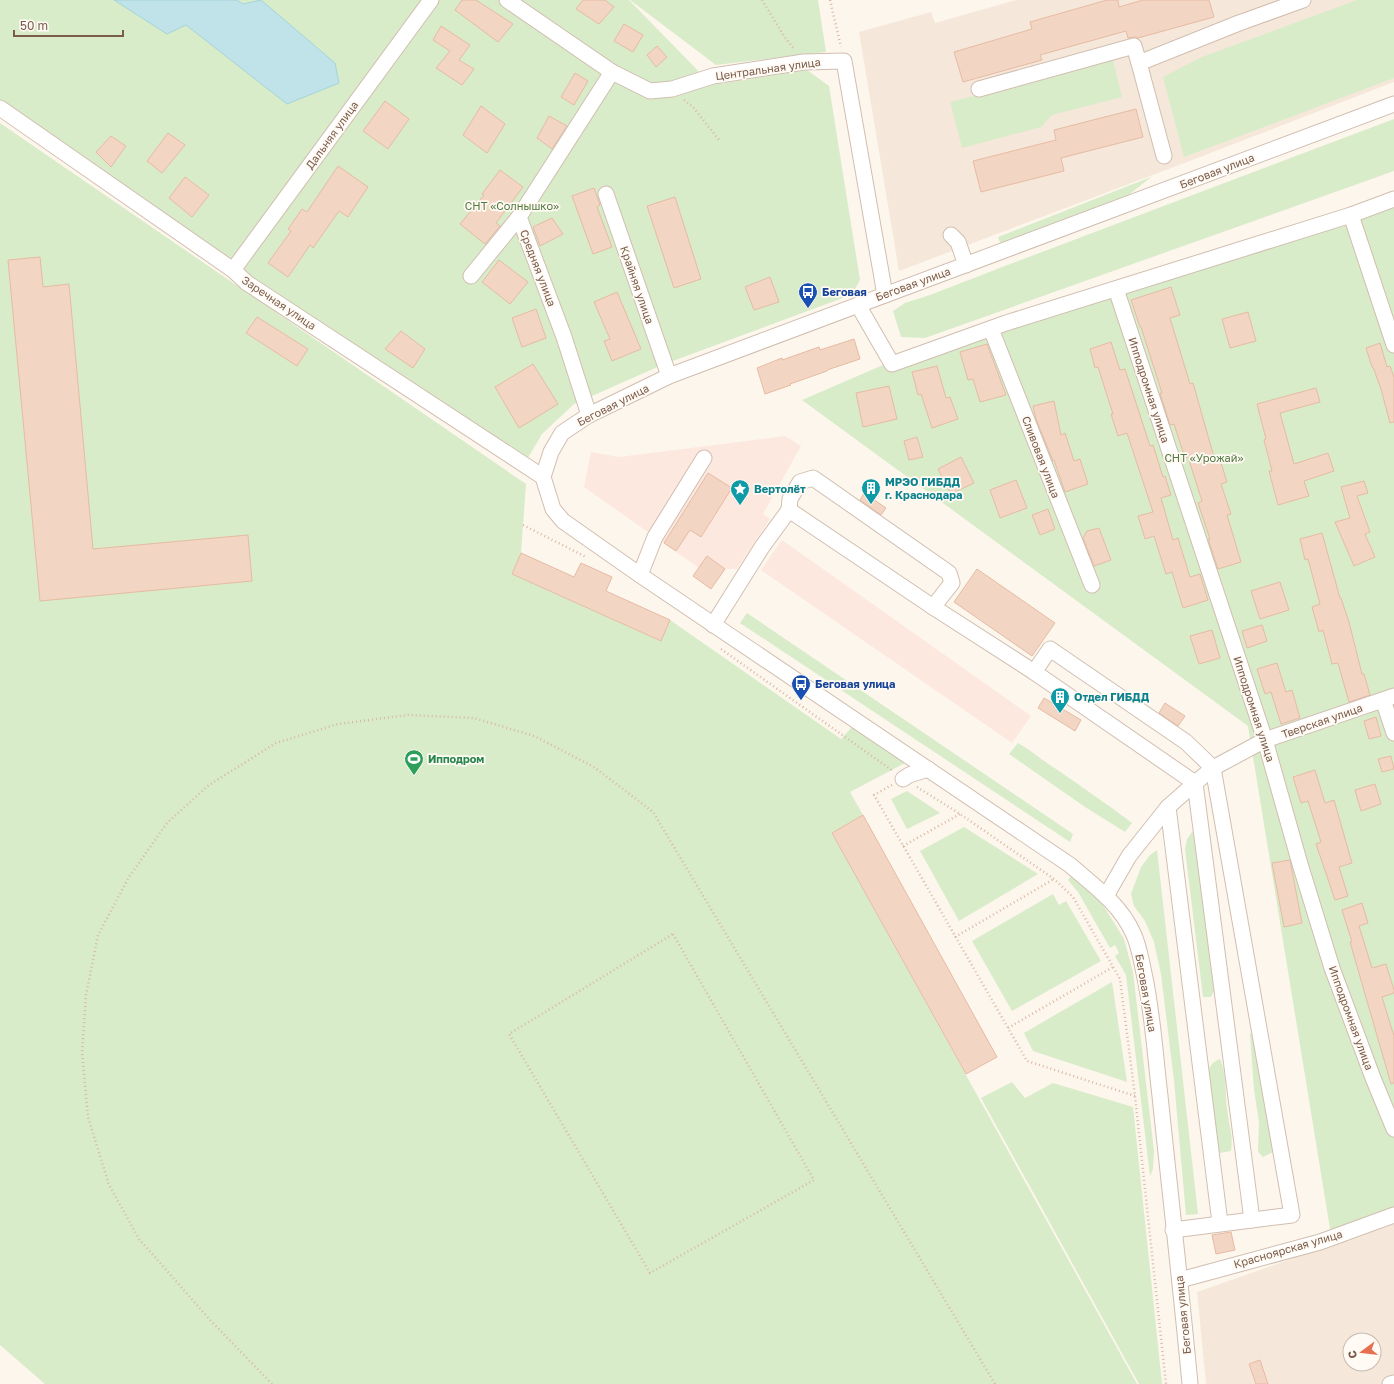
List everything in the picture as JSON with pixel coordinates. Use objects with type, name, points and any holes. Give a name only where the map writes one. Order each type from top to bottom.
[{"type":"street","name":"Дальняя улица","points":[[233,270],[431,0]]},
{"type":"street","name":"Центральная улица","points":[[507,0],[612,72],[650,91],[672,89],[713,76],[804,62],[844,61]]},
{"type":"street","points":[[1138,63],[1239,23],[1303,0]]},
{"type":"street","points":[[979,89],[1134,46],[1164,156]]},
{"type":"street","points":[[844,61],[885,295]]},
{"type":"street","name":"Средняя улица","points":[[589,415],[564,337],[518,217],[612,72]]},
{"type":"street","name":"Беговая улица","points":[[1190,1384],[1151,1014],[1145,977],[1133,933],[1120,911],[1106,896],[1070,865],[640,575],[563,521],[553,510],[543,477],[551,452],[562,433],[589,415],[669,376],[1394,104]]},
{"type":"street","name":"Заречная улица","points":[[0,108],[233,270],[247,283],[543,477]]},
{"type":"street","name":"Крайняя улица","points":[[606,194],[669,376]]},
{"type":"street","points":[[858,305],[892,364],[991,329],[1351,215],[1394,199]]},
{"type":"street","points":[[1351,215],[1394,345]]},
{"type":"street","points":[[471,276],[518,217]]},
{"type":"street","points":[[951,235],[958,242],[966,265]]},
{"type":"street","name":"Ипподромная улица","points":[[1116,289],[1265,740],[1300,864],[1332,968],[1373,1078],[1394,1129]]},
{"type":"street","name":"Сливовая улица","points":[[991,329],[1092,585]]},
{"type":"street","points":[[640,575],[655,537],[704,458]]},
{"type":"street","points":[[713,624],[762,547],[789,510],[790,499],[800,482],[813,478],[949,572],[952,583],[933,607]]},
{"type":"street","points":[[789,510],[933,607],[1034,672],[1194,783],[1252,1220]]},
{"type":"street","points":[[1034,672],[1050,649],[1186,742],[1213,768],[1292,1215],[1174,1230]]},
{"type":"street","points":[[1389,698],[1394,733]]},
{"type":"street","name":"Тверская улица","points":[[1106,896],[1129,856],[1168,807],[1213,768],[1265,740],[1389,698]]},
{"type":"street","points":[[903,779],[909,775],[928,769]]},
{"type":"street","points":[[1168,807],[1220,1223]]},
{"type":"street","name":"Красноярская улица","points":[[1180,1280],[1320,1242],[1394,1215]]},
{"type":"street","points":[[1390,1384],[1394,1382]]},
{"type":"path","points":[[762,0],[784,36],[804,62]]},
{"type":"path","points":[[830,0],[844,61]]},
{"type":"path","points":[[672,89],[693,107],[719,140]]},
{"type":"path","points":[[523,525],[590,559]]},
{"type":"path","points":[[718,647],[903,779],[960,814],[1054,879],[1073,897],[1120,979],[1135,1096],[1166,1384]]},
{"type":"path","points":[[272,1384],[211,1321],[139,1239],[109,1185],[88,1117],[82,1052],[86,995],[98,935],[129,877],[167,823],[209,785],[276,743],[338,724],[408,715],[474,718],[534,736],[594,767],[653,812],[995,1384]]},
{"type":"path","points":[[903,779],[874,795],[1027,1061],[1135,1096]]},
{"type":"path","points":[[903,846],[960,814]]},
{"type":"path","points":[[955,937],[1054,879]]},
{"type":"path","points":[[673,934],[814,1180],[650,1273],[509,1034],[673,934]]},
{"type":"path","points":[[1008,1028],[1113,967]]},
{"type":"shaded area","points":[[1016,0],[1394,0],[1394,82],[899,271],[859,32],[931,12],[935,23]]},
{"type":"shaded area","points":[[785,436],[801,446],[763,514],[770,519],[737,569],[725,569],[707,557],[699,568],[584,487],[591,452],[619,457]]},
{"type":"shaded area","points":[[782,540],[1031,716],[1012,743],[761,570]]},
{"type":"shaded area","points":[[1394,1223],[1394,1384],[1206,1384],[1197,1292]]},
{"type":"green space","name":"СНТ «Солнышко»","points":[[0,0],[629,0],[712,85],[807,70],[829,86],[860,280],[855,289],[848,296],[662,365],[574,404],[542,434],[525,463],[0,108]]},
{"type":"green space","points":[[630,0],[818,0],[826,52],[716,65]]},
{"type":"green space","points":[[1357,0],[1394,0],[1394,78],[1184,157],[1163,77],[1202,57]]},
{"type":"green space","points":[[1113,60],[1122,97],[1052,115],[1041,127],[962,148],[950,102]]},
{"type":"green space","points":[[1394,119],[1394,171],[925,338],[901,337],[893,311],[905,303],[930,295]]},
{"type":"green space","name":"Ипподром","points":[[0,123],[526,484],[521,553],[512,574],[660,641],[670,620],[841,739],[852,727],[905,763],[850,792],[863,815],[832,833],[1137,1384],[45,1384],[0,1345]]},
{"type":"green space","points":[[1151,177],[1126,197],[1001,245],[998,237]]},
{"type":"green space","name":"СНТ «Урожай»","points":[[1394,193],[1394,1220],[1332,1241],[1248,726],[802,400],[890,362]]},
{"type":"green space","points":[[747,613],[1073,834],[1070,842],[740,623]]},
{"type":"green space","points":[[1018,743],[1132,823],[1125,832],[1085,807],[1009,754]]},
{"type":"green space","points":[[907,791],[940,813],[907,829],[891,799]]},
{"type":"green space","points":[[964,827],[1038,874],[959,921],[920,851]]},
{"type":"green space","points":[[1192,832],[1196,836],[1214,991],[1211,997],[1203,997],[1185,849],[1187,839]]},
{"type":"green space","points":[[1157,850],[1198,1214],[1186,1215],[1174,1081],[1161,974],[1154,942],[1145,921],[1134,906],[1131,894],[1141,867],[1150,855]]},
{"type":"green space","points":[[1072,875],[1103,905],[1124,939],[1133,972],[1154,1151],[1153,1169],[1150,1176],[1126,975],[1115,956],[1119,953],[1115,945],[1110,948],[1078,892],[1068,880]]},
{"type":"green space","points":[[1053,894],[1059,905],[1066,901],[1101,961],[1012,1011],[972,941]]},
{"type":"green space","points":[[1112,982],[1127,1082],[1033,1051],[1024,1033]]},
{"type":"green space","points":[[1258,1029],[1268,1100],[1270,1135],[1273,1152],[1263,1157],[1258,1152],[1259,1122],[1254,1090],[1250,1034]]},
{"type":"green space","points":[[1220,1059],[1225,1077],[1232,1145],[1231,1151],[1220,1153],[1216,1149],[1208,1077],[1211,1066],[1214,1062]]},
{"type":"green space","points":[[1012,1082],[1025,1098],[1053,1083],[1133,1107],[1162,1384],[1139,1384],[981,1098]]},
{"type":"water","points":[[114,0],[237,0],[243,4],[261,0],[335,63],[339,83],[287,104],[186,25],[167,34]]},
{"type":"building","points":[[462,0],[476,0],[513,24],[498,42],[455,10]]},
{"type":"building","points":[[583,0],[605,0],[614,7],[599,24],[576,9]]},
{"type":"building","points":[[1107,0],[1118,0],[1119,7],[1143,0],[1209,0],[1214,17],[1138,38],[1128,38],[1126,31],[1040,55],[1042,60],[963,82],[954,52],[1032,29],[1030,22]]},
{"type":"building","points":[[624,24],[643,35],[633,52],[614,41]]},
{"type":"building","points":[[441,26],[470,45],[459,60],[474,69],[462,85],[436,68],[450,51],[433,40]]},
{"type":"building","points":[[657,46],[667,57],[656,67],[647,55]]},
{"type":"building","points":[[575,73],[588,81],[574,105],[561,97]]},
{"type":"building","points":[[385,101],[409,119],[388,149],[363,131]]},
{"type":"building","points":[[481,106],[505,124],[487,153],[463,135]]},
{"type":"building","points":[[1136,109],[1143,137],[1061,158],[1064,171],[981,192],[973,161],[1056,140],[1054,130]]},
{"type":"building","points":[[549,116],[567,126],[552,149],[537,138]]},
{"type":"building","points":[[168,133],[185,145],[162,173],[147,161]]},
{"type":"building","points":[[111,136],[126,146],[111,167],[96,152]]},
{"type":"building","points":[[338,166],[368,187],[348,217],[339,211],[313,248],[310,245],[288,277],[268,263],[291,231],[288,229],[302,209],[307,212]]},
{"type":"building","points":[[500,170],[523,187],[496,223],[500,226],[485,244],[460,224],[484,195],[482,194]]},
{"type":"building","points":[[185,177],[209,195],[192,217],[169,198]]},
{"type":"building","points":[[594,188],[600,205],[597,207],[612,247],[593,254],[572,196]]},
{"type":"building","points":[[675,197],[701,279],[674,288],[647,206]]},
{"type":"building","points":[[552,218],[563,234],[540,246],[533,227]]},
{"type":"building","points":[[40,257],[43,287],[69,284],[93,549],[248,535],[252,581],[40,601],[8,260]]},
{"type":"building","points":[[499,260],[528,282],[510,304],[482,282]]},
{"type":"building","points":[[770,277],[779,302],[754,310],[745,287]]},
{"type":"building","points":[[1171,287],[1180,315],[1170,318],[1190,384],[1193,383],[1214,457],[1219,456],[1227,482],[1221,484],[1231,514],[1227,515],[1241,562],[1218,569],[1198,503],[1202,501],[1188,457],[1185,458],[1174,424],[1170,425],[1160,393],[1162,393],[1131,300]]},
{"type":"building","points":[[617,292],[641,349],[612,361],[604,341],[610,339],[594,302]]},
{"type":"building","points":[[536,309],[546,338],[522,347],[512,318]]},
{"type":"building","points":[[1248,312],[1256,341],[1230,348],[1222,319]]},
{"type":"building","points":[[257,317],[308,349],[297,366],[246,333]]},
{"type":"building","points":[[401,331],[425,349],[413,368],[385,349]]},
{"type":"building","points":[[854,339],[860,359],[765,394],[757,368],[782,358],[782,360],[819,347],[820,350]]},
{"type":"building","points":[[1111,342],[1120,370],[1125,369],[1150,446],[1153,445],[1163,477],[1165,476],[1171,495],[1161,498],[1173,540],[1178,538],[1190,577],[1200,574],[1208,600],[1183,608],[1172,572],[1166,574],[1154,536],[1145,539],[1138,516],[1153,512],[1127,433],[1118,436],[1111,414],[1113,414],[1098,367],[1095,368],[1090,349]]},
{"type":"building","points":[[1380,343],[1387,367],[1390,366],[1394,377],[1394,422],[1390,423],[1381,389],[1366,348]]},
{"type":"building","points":[[987,344],[1006,395],[980,402],[973,379],[968,380],[960,352]]},
{"type":"building","points":[[533,364],[558,404],[519,428],[495,387]]},
{"type":"building","points":[[937,366],[946,398],[950,397],[958,419],[932,428],[921,394],[918,395],[912,372]]},
{"type":"building","points":[[889,386],[897,419],[863,427],[856,393]]},
{"type":"building","points":[[1316,388],[1320,402],[1280,413],[1294,464],[1328,453],[1334,471],[1304,481],[1309,496],[1278,505],[1269,471],[1272,471],[1257,404]]},
{"type":"building","points":[[1054,401],[1061,435],[1065,433],[1074,461],[1080,459],[1088,484],[1065,492],[1054,460],[1053,461],[1036,419],[1033,406]]},
{"type":"building","points":[[917,437],[923,457],[909,460],[904,441]]},
{"type":"building","points":[[961,457],[974,483],[951,494],[938,469]]},
{"type":"building","points":[[708,473],[732,488],[701,537],[690,530],[676,551],[664,543]]},
{"type":"building","points":[[1016,480],[1027,508],[1000,518],[990,490]]},
{"type":"building","points":[[1364,481],[1368,493],[1357,496],[1370,532],[1365,534],[1375,557],[1354,566],[1335,522],[1350,518],[1341,487]]},
{"type":"building","name":"МРЭО ГИБДД г. Краснодара","points":[[864,493],[886,508],[881,515],[860,500]]},
{"type":"building","points":[[1048,509],[1055,529],[1040,535],[1032,515]]},
{"type":"building","points":[[1099,528],[1111,560],[1094,566],[1083,538],[1087,531]]},
{"type":"building","points":[[1322,533],[1340,598],[1349,622],[1362,674],[1364,674],[1370,695],[1349,702],[1338,663],[1332,664],[1323,630],[1319,632],[1312,607],[1320,604],[1308,559],[1305,560],[1300,539]]},
{"type":"building","points":[[521,553],[574,577],[581,563],[612,577],[606,591],[670,620],[661,641],[512,574]]},
{"type":"building","points":[[707,556],[725,569],[711,589],[693,576]]},
{"type":"building","points":[[977,569],[1055,623],[1032,656],[954,602]]},
{"type":"building","points":[[1280,582],[1289,610],[1260,619],[1251,591]]},
{"type":"building","points":[[1262,625],[1267,641],[1247,648],[1242,631]]},
{"type":"building","points":[[1212,630],[1220,658],[1199,664],[1190,636]]},
{"type":"building","points":[[1277,663],[1286,692],[1292,690],[1300,718],[1281,724],[1271,692],[1265,694],[1257,669]]},
{"type":"building","name":"Отдел ГИБДД","points":[[1044,698],[1081,720],[1075,731],[1038,708]]},
{"type":"building","points":[[1165,703],[1185,716],[1178,726],[1159,713]]},
{"type":"building","points":[[1376,717],[1381,736],[1369,739],[1364,721]]},
{"type":"building","points":[[1391,756],[1394,769],[1382,772],[1378,759]]},
{"type":"building","points":[[1315,770],[1325,803],[1334,800],[1352,863],[1339,867],[1348,896],[1335,900],[1316,844],[1321,842],[1308,801],[1301,803],[1293,777]]},
{"type":"building","points":[[1375,784],[1381,804],[1361,811],[1355,790]]},
{"type":"building","points":[[863,815],[997,1057],[966,1074],[832,833]]},
{"type":"building","points":[[1290,860],[1302,923],[1284,927],[1272,863]]},
{"type":"building","points":[[1362,903],[1368,923],[1359,926],[1372,968],[1386,964],[1394,990],[1394,993],[1382,997],[1394,1036],[1394,1083],[1391,1084],[1342,910]]},
{"type":"building","points":[[1231,1232],[1235,1250],[1216,1254],[1212,1235]]},
{"type":"building","points":[[1260,1360],[1268,1384],[1256,1384],[1249,1364]]},
{"type":"place","name":"Беговая","points":[[808,309]]},
{"type":"place","name":"МРЭО ГИБДД г. Краснодара","points":[[871,505]]},
{"type":"place","name":"Вертолёт","points":[[740,506]]},
{"type":"place","name":"Беговая улица","points":[[801,701]]},
{"type":"place","name":"Отдел ГИБДД","points":[[1060,714]]},
{"type":"place","name":"Ипподром","points":[[414,776]]}]
